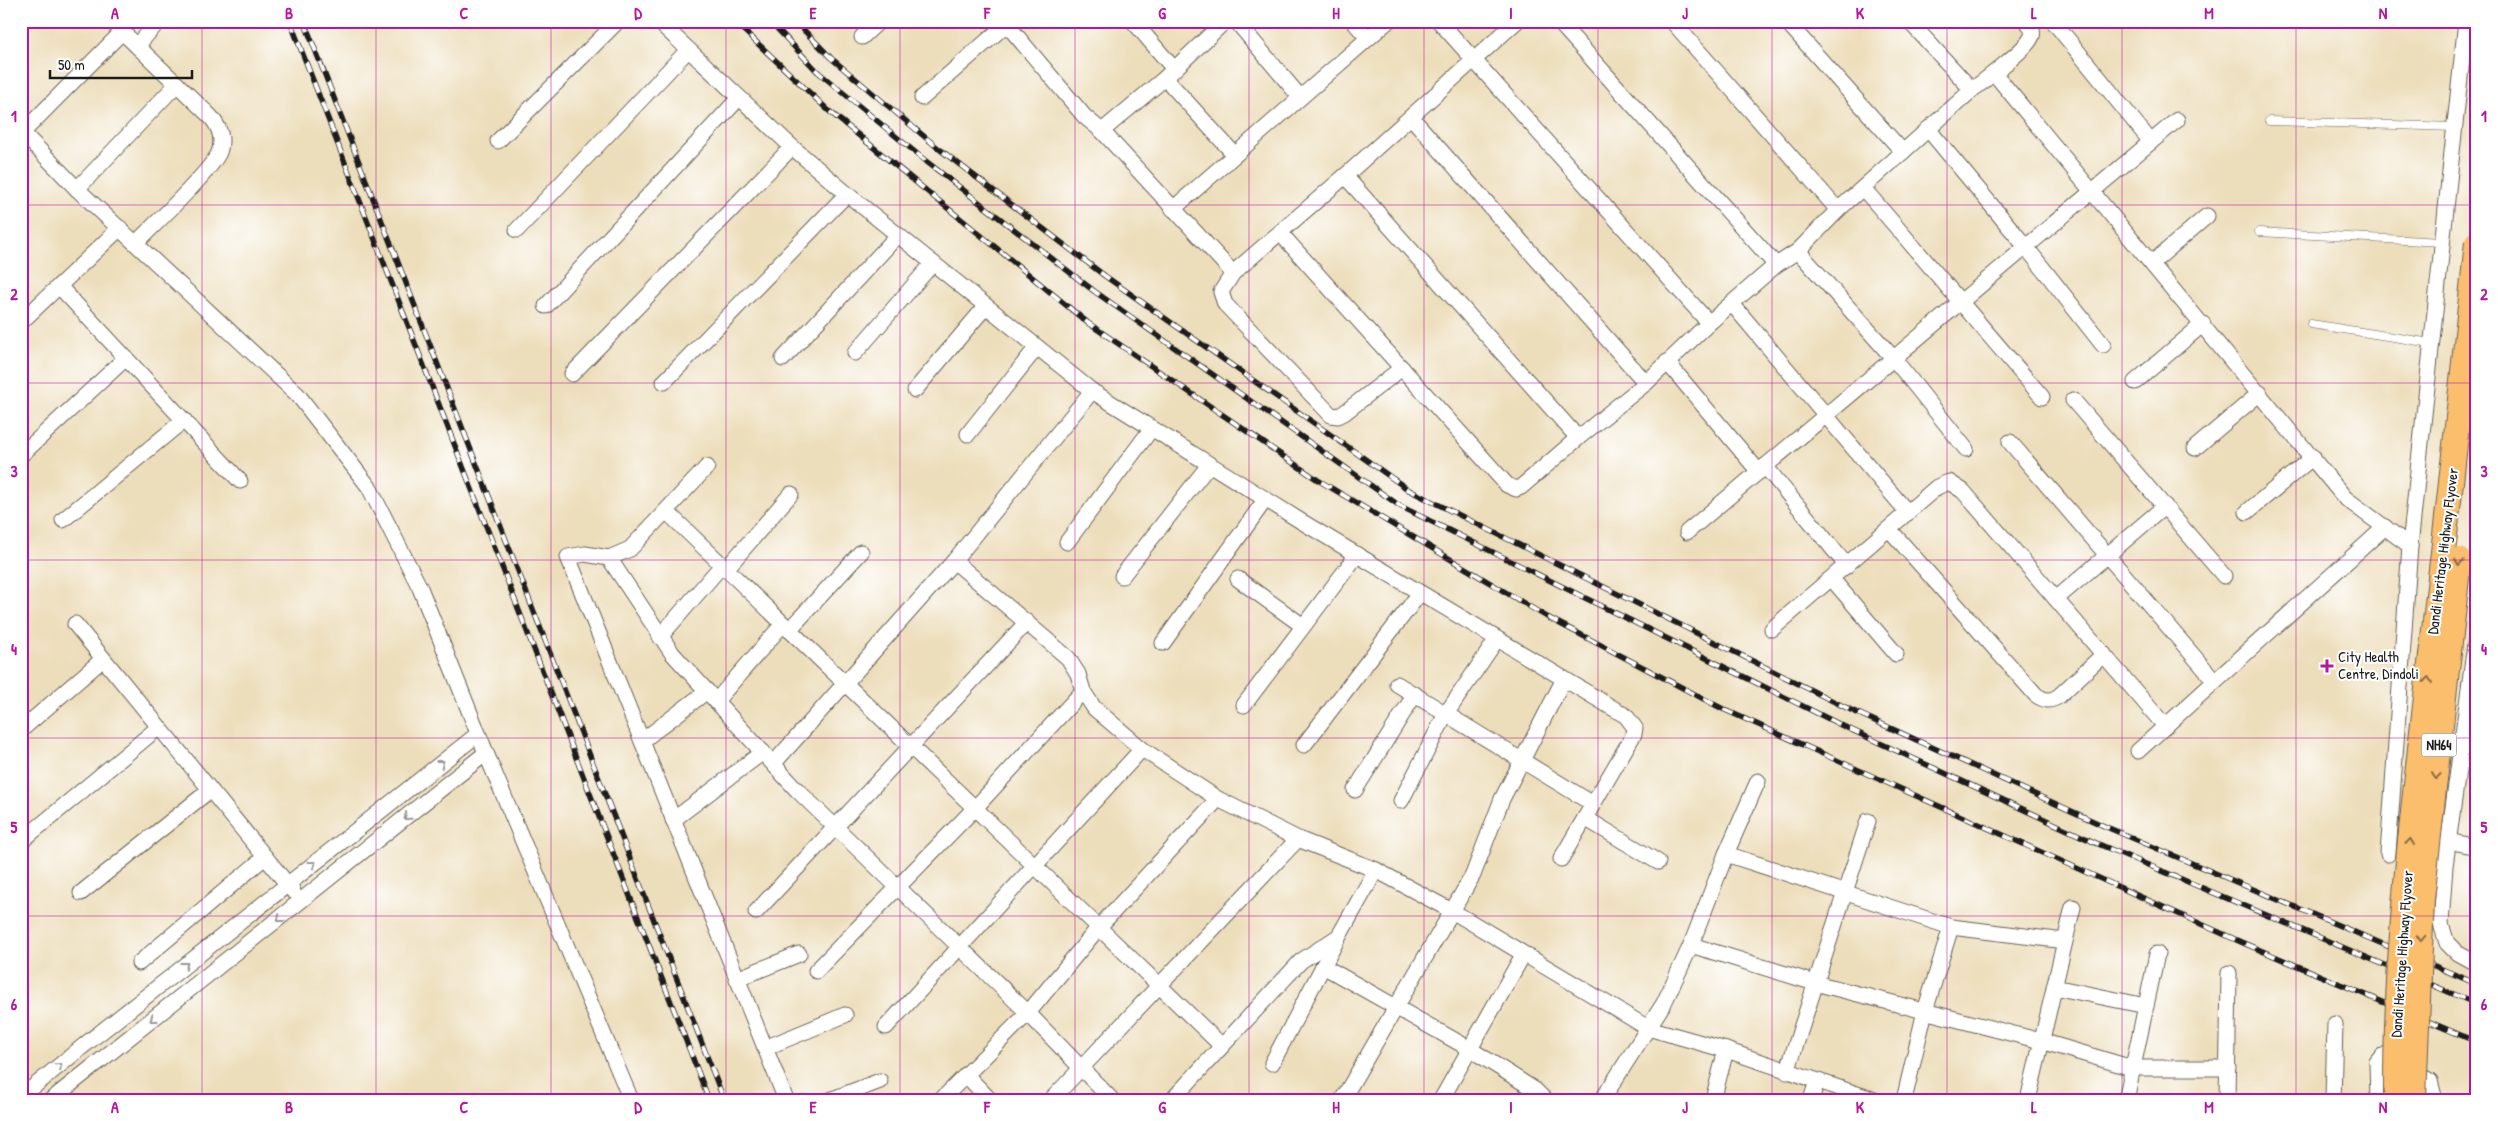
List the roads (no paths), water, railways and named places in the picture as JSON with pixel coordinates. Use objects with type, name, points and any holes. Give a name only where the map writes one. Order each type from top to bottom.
[{"type":"main road","name":"Dandi Heritage Highway Flyover","points":[[2396,1100],[2396,1021],[2401,935],[2419,752],[2458,430],[2477,242]]},
{"type":"main road","name":"Dandi Heritage Highway Flyover","points":[[2414,1100],[2422,899],[2477,392]]},
{"type":"street","points":[[137,46],[158,21]]},
{"type":"street","points":[[498,141],[618,21]]},
{"type":"street","points":[[658,21],[792,147],[847,194],[1092,391],[1265,500],[1626,716],[1635,728],[1634,734],[1561,859]]},
{"type":"street","points":[[862,37],[879,21]]},
{"type":"street","points":[[1133,21],[1169,73],[1235,155]]},
{"type":"street","points":[[1353,21],[1368,38]]},
{"type":"street","points":[[1174,209],[1388,21]]},
{"type":"street","points":[[1439,21],[1709,323]]},
{"type":"street","points":[[1402,368],[1344,413],[1338,416],[1331,415],[1224,304],[1221,292],[1233,273],[1281,234],[1517,21]]},
{"type":"street","points":[[1558,21],[1776,265]]},
{"type":"street","points":[[1672,21],[1838,210]]},
{"type":"street","points":[[1786,21],[1903,152]]},
{"type":"street","points":[[1909,21],[1972,90]]},
{"type":"street","points":[[1281,234],[1512,488],[1516,490],[1526,484],[1646,382],[1709,323],[1733,305],[1776,265],[1798,251],[1838,210],[2028,42],[2032,35],[2032,28],[2027,21]]},
{"type":"street","points":[[2053,21],[2151,142]]},
{"type":"street","points":[[2388,854],[2410,546],[2466,21]]},
{"type":"street","points":[[922,98],[1007,22],[1085,117],[1102,131],[1233,273]]},
{"type":"street","points":[[1102,131],[1225,22],[1300,97]]},
{"type":"street","points":[[136,243],[216,160],[220,150],[221,139],[217,124],[117,26],[22,132],[77,189],[298,396],[369,487],[420,588],[478,734],[631,1100]]},
{"type":"street","points":[[517,230],[688,50]]},
{"type":"street","points":[[1994,73],[2345,498],[2410,546]]},
{"type":"street","points":[[77,189],[177,84]]},
{"type":"street","points":[[546,306],[739,98]]},
{"type":"street","points":[[1411,117],[1646,382]]},
{"type":"street","points":[[1687,532],[2177,120]]},
{"type":"street","points":[[1928,130],[2026,247],[2103,345]]},
{"type":"street","points":[[572,374],[792,147]]},
{"type":"street","points":[[1345,176],[1578,438]]},
{"type":"street","points":[[1863,188],[2042,398]]},
{"type":"street","points":[[664,382],[847,194]]},
{"type":"street","points":[[2152,262],[2207,216]]},
{"type":"street","points":[[21,322],[120,228]]},
{"type":"street","points":[[783,359],[898,235]]},
{"type":"street","points":[[1798,251],[1894,359],[1966,449]]},
{"type":"street","points":[[855,353],[933,263]]},
{"type":"street","points":[[59,286],[240,481]]},
{"type":"street","points":[[1733,305],[1908,513]]},
{"type":"street","points":[[914,390],[986,306]]},
{"type":"street","points":[[2135,382],[2203,324]]},
{"type":"street","points":[[968,434],[1037,347]]},
{"type":"street","points":[[21,455],[126,358]]},
{"type":"street","points":[[1667,362],[1847,566]]},
{"type":"street","points":[[774,764],[954,561],[1092,391]]},
{"type":"street","points":[[2195,448],[2260,393]]},
{"type":"street","points":[[2073,400],[2224,576]]},
{"type":"street","points":[[63,520],[184,420]]},
{"type":"street","points":[[1067,542],[1152,428]]},
{"type":"street","points":[[2010,442],[2215,680]]},
{"type":"street","points":[[2247,512],[2313,457]]},
{"type":"street","points":[[1122,576],[1209,464]]},
{"type":"street","points":[[707,467],[630,549],[609,558],[585,554],[568,557],[786,1100]]},
{"type":"street","points":[[1772,629],[1890,530],[1937,487],[1949,482],[1956,485],[2165,726]]},
{"type":"street","points":[[660,637],[791,494]]},
{"type":"street","points":[[1163,643],[1265,500]]},
{"type":"street","points":[[2056,599],[2165,506]]},
{"type":"street","points":[[666,511],[845,684],[976,807],[1222,1046]]},
{"type":"street","points":[[2138,752],[2385,527]]},
{"type":"street","points":[[1890,530],[2036,695],[2044,700],[2053,700],[2059,696],[2104,654]]},
{"type":"street","points":[[642,741],[712,696],[786,627],[861,552]]},
{"type":"street","points":[[1244,705],[1357,555]]},
{"type":"street","points":[[609,558],[660,637],[797,790],[1028,1013],[1112,1100]]},
{"type":"street","points":[[954,561],[1068,658],[1078,674],[1083,691],[1094,708],[1142,749],[1218,800],[1298,839],[1376,870],[1452,910],[1523,955],[1648,1028],[1726,1050],[1875,1100]]},
{"type":"street","points":[[1238,579],[1303,626]]},
{"type":"street","points":[[1832,579],[1896,654]]},
{"type":"street","points":[[1304,745],[1420,593]]},
{"type":"street","points":[[756,912],[1027,622]]},
{"type":"street","points":[[75,624],[301,902]]},
{"type":"street","points":[[2477,630],[2474,672],[2445,866],[2441,924],[2447,943],[2457,953],[2477,964]]},
{"type":"street","points":[[1400,801],[1446,714],[1497,639]]},
{"type":"street","points":[[21,730],[103,659]]},
{"type":"street","points":[[1342,1100],[1473,875],[1487,843],[1502,799],[1564,679]]},
{"type":"street","points":[[1398,684],[1593,804]]},
{"type":"street","points":[[816,971],[976,807],[1083,691]]},
{"type":"street","points":[[1355,790],[1414,694]]},
{"type":"street","points":[[24,838],[159,727]]},
{"type":"street","points":[[25,1094],[478,734]]},
{"type":"street","points":[[886,1027],[1142,749]]},
{"type":"street","points":[[673,820],[763,752]]},
{"type":"street","points":[[51,1100],[486,753]]},
{"type":"street","points":[[1602,1100],[1664,1003],[1691,945],[1726,854],[1758,781]]},
{"type":"street","points":[[81,894],[210,790]]},
{"type":"street","points":[[941,1100],[1028,1013],[1099,927],[1218,800]]},
{"type":"street","points":[[1585,818],[1658,862]]},
{"type":"street","points":[[1787,1072],[1868,820]]},
{"type":"street","points":[[1051,1100],[1298,839]]},
{"type":"street","points":[[2448,842],[2477,847]]},
{"type":"street","points":[[1726,854],[1950,927],[2065,941]]},
{"type":"street","points":[[139,963],[265,858]]},
{"type":"street","points":[[1272,1063],[1376,870]]},
{"type":"street","points":[[2028,1100],[2073,907]]},
{"type":"street","points":[[1904,1100],[1950,927]]},
{"type":"street","points":[[1172,1100],[1301,961],[1339,936]]},
{"type":"street","points":[[1691,945],[1815,983],[2041,1041],[2132,1068],[2228,1068]]},
{"type":"street","points":[[737,979],[799,954]]},
{"type":"street","points":[[2126,1100],[2158,954]]},
{"type":"street","points":[[1441,1100],[1523,955]]},
{"type":"street","points":[[1323,966],[1470,1050],[1534,1090],[1545,1100]]},
{"type":"street","points":[[2227,1100],[2229,973]]},
{"type":"street","points":[[2054,987],[2146,1006]]},
{"type":"street","points":[[764,1048],[845,1015]]},
{"type":"street","points":[[2333,1100],[2335,1024]]},
{"type":"street","points":[[1713,1100],[1726,1050]]},
{"type":"street","points":[[2378,1100],[2377,1062],[2382,1056],[2386,1056],[2430,1081],[2435,1100]]},
{"type":"street","points":[[966,1075],[990,1100]]},
{"type":"street","points":[[830,1100],[880,1080]]},
{"type":"street","points":[[1811,1100],[1817,1081]]},
{"type":"lane","points":[[2269,121],[2454,127]]},
{"type":"lane","points":[[2259,232],[2442,242]]},
{"type":"lane","points":[[2311,324],[2431,343]]},
{"type":"lane","points":[[2459,764],[2477,767]]},
{"type":"railway","points":[[290,21],[709,1100]]},
{"type":"railway","points":[[304,21],[724,1100]]},
{"type":"railway","points":[[734,21],[829,111],[1088,323],[1318,480],[1547,617],[1723,709],[2241,942],[2477,1042]]},
{"type":"railway","points":[[770,21],[818,72],[927,162],[1094,291],[1400,506],[1843,726],[2096,843],[2477,1004]]},
{"type":"railway","points":[[795,21],[831,58],[938,148],[1105,276],[1409,490],[1851,710],[2104,826],[2477,984]]},
{"type":"place","name":"City Health Centre, Dindoli","points":[[2327,666]]}]
